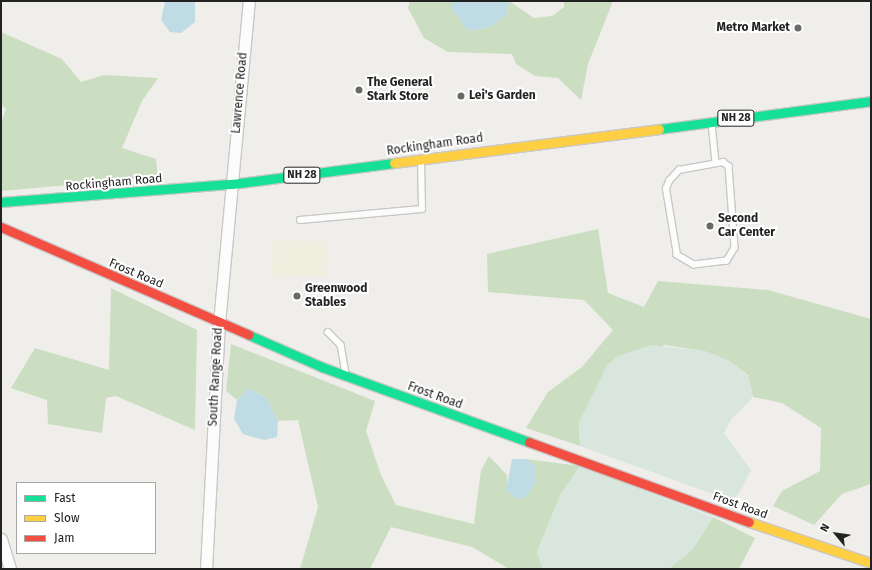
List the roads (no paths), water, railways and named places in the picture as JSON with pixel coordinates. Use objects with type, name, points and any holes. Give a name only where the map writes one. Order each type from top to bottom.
[{"type":"street","name":"Lawrence Road","points":[[232,184],[249,1]]},
{"type":"street","name":"Rockingham Road","points":[[1,202],[232,184],[871,101]]},
{"type":"street","name":"South Range Road","points":[[206,569],[219,323],[232,184]]},
{"type":"street","name":"Frost Road","points":[[1,227],[219,323],[347,376],[803,542],[871,563]]},
{"type":"street","points":[[1,539],[10,569]]},
{"type":"lane","points":[[712,121],[716,163]]},
{"type":"lane","points":[[300,220],[422,209],[421,159]]},
{"type":"lane","points":[[723,162],[729,166],[735,248],[727,261],[694,265],[677,255],[666,189],[679,170],[716,163],[723,162]]},
{"type":"lane","points":[[328,332],[341,345],[347,376]]},
{"type":"water","points":[[165,1],[195,1],[195,22],[181,33],[170,32],[161,20]]},
{"type":"water","points":[[451,1],[509,1],[507,15],[490,27],[468,31],[451,8]]},
{"type":"water","points":[[249,388],[266,398],[278,421],[277,437],[264,440],[243,434],[234,419],[237,400]]},
{"type":"water","points":[[512,459],[526,459],[536,466],[535,483],[527,497],[517,499],[506,490]]},
{"type":"place","name":"Metro Market","points":[[798,28]]},
{"type":"place","name":"The General Stark Store","points":[[359,90]]},
{"type":"place","name":"Lei's Garden","points":[[461,96]]},
{"type":"place","name":"Second Car Center","points":[[710,226]]},
{"type":"place","name":"Greenwood Stables","points":[[297,296]]}]
